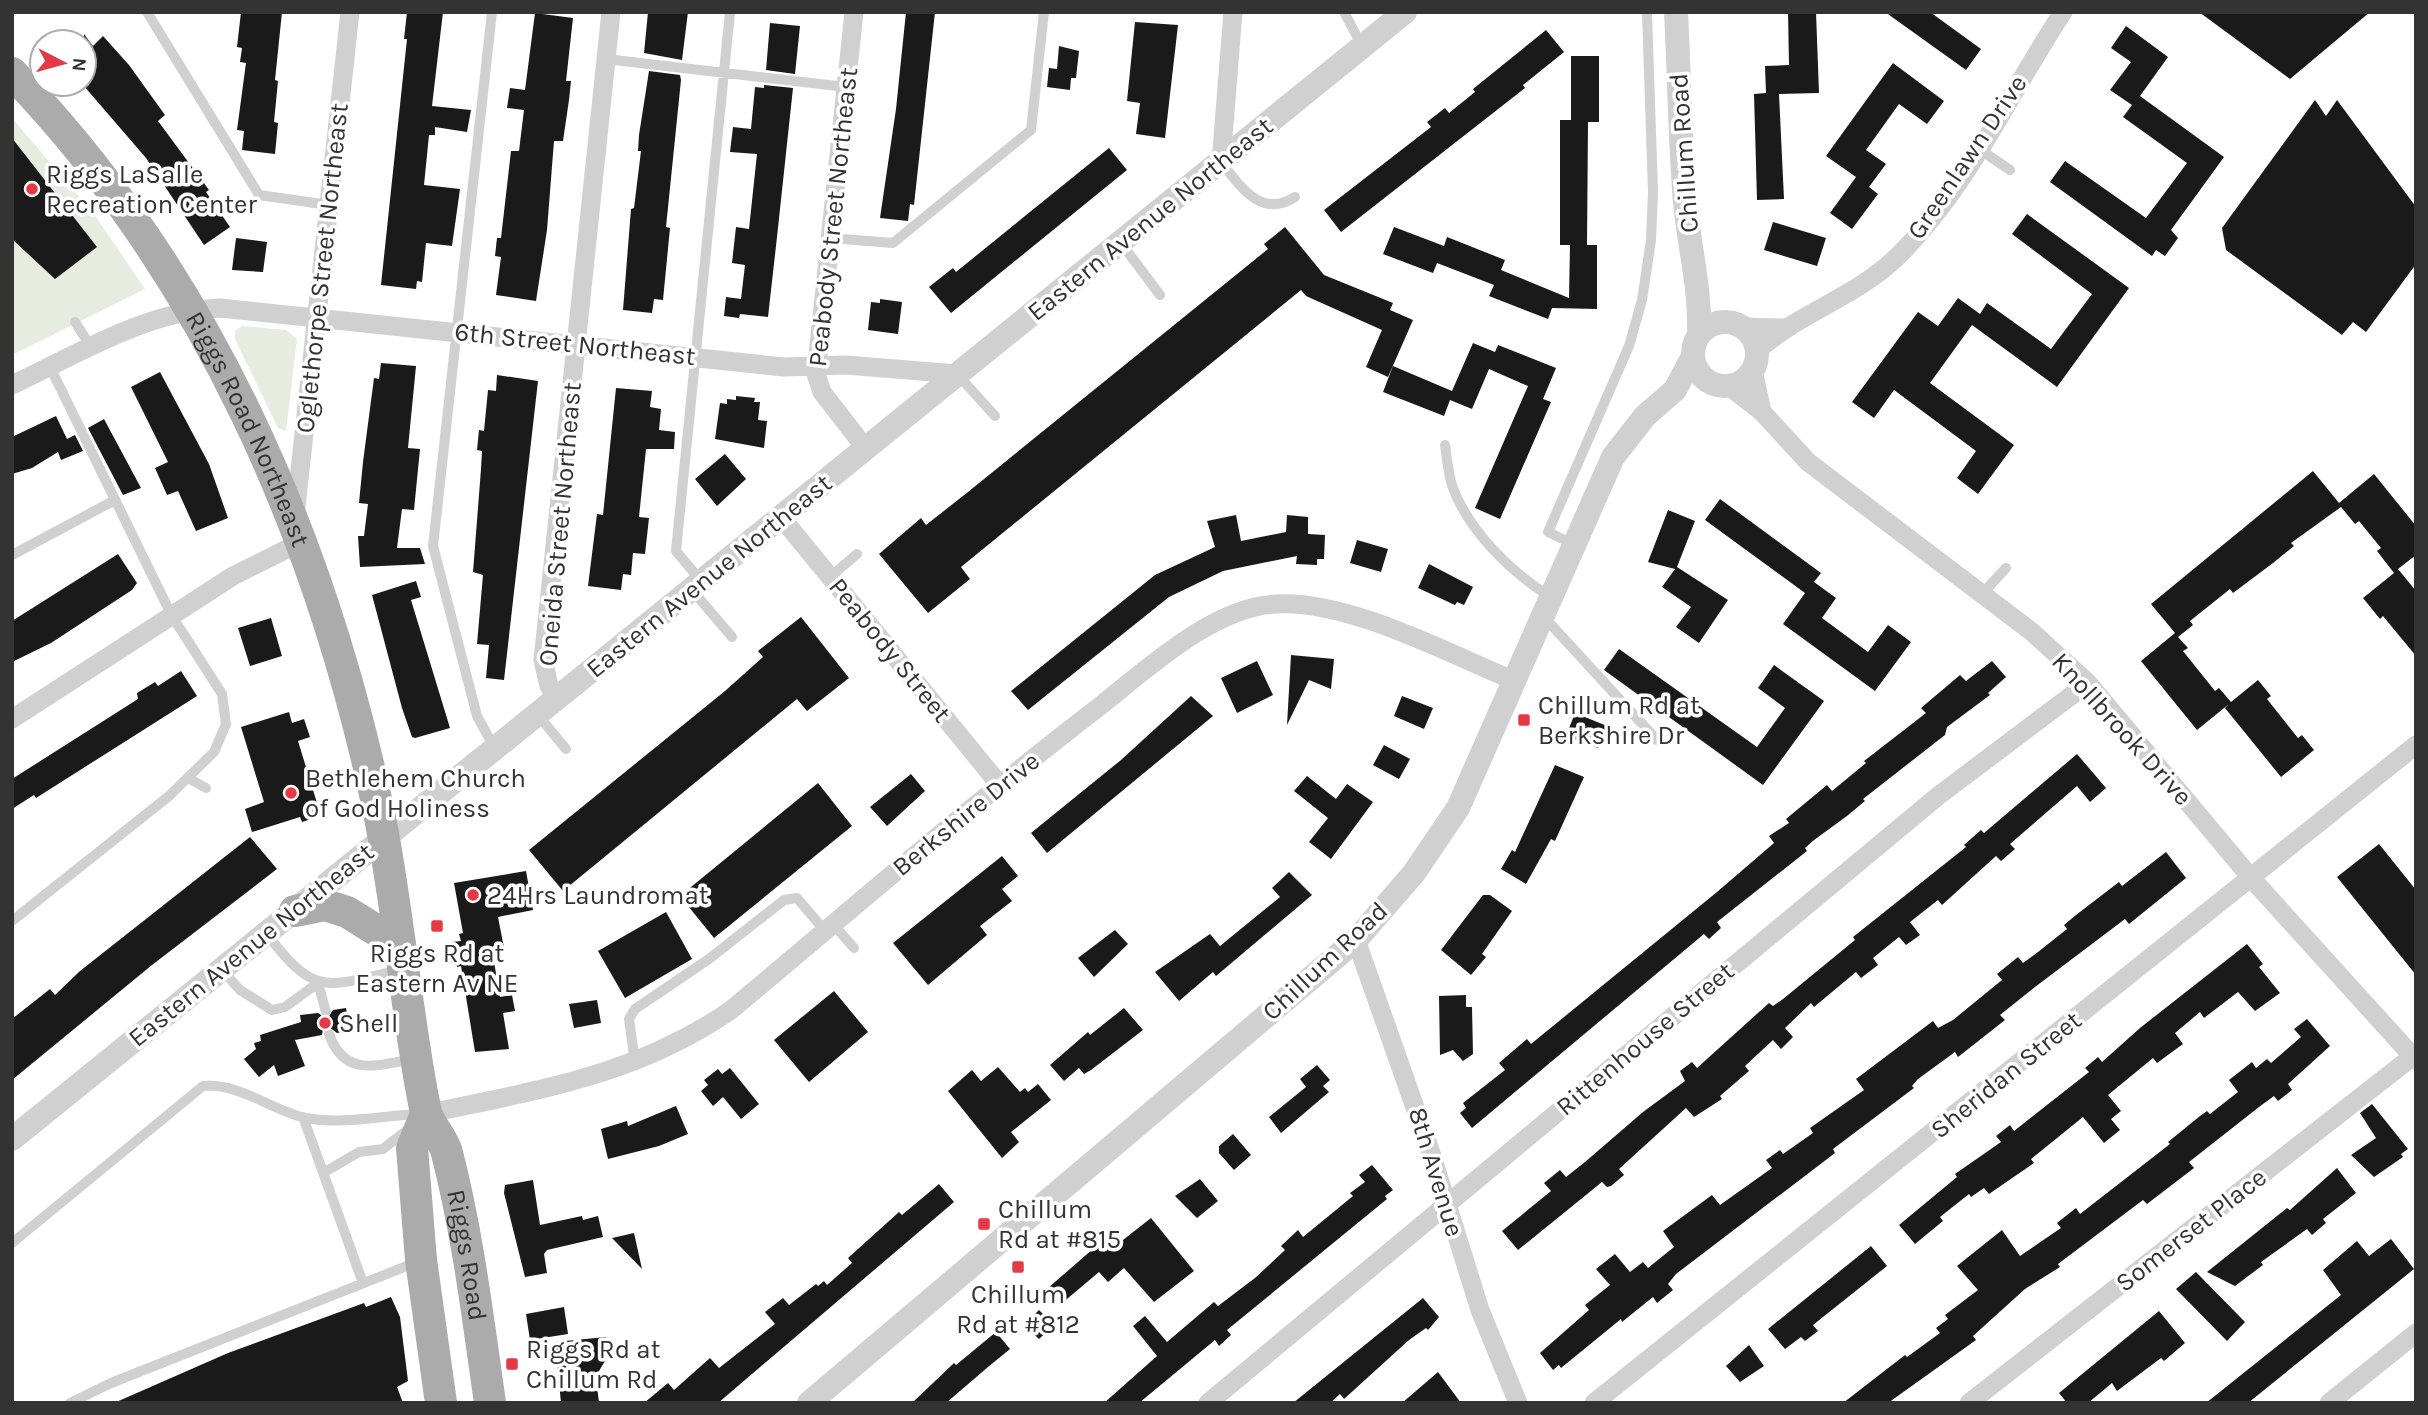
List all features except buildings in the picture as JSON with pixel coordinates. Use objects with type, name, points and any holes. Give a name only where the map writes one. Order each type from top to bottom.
[{"type":"main road","name":"Riggs Road Northeast","points":[[12,73],[110,187],[193,310],[255,429],[297,533],[360,739],[382,838]]},
{"type":"main road","name":"Riggs Road","points":[[382,838],[426,1114],[446,1148],[470,1268],[489,1403]]},
{"type":"main road","points":[[295,911],[325,905],[347,912],[402,957]]},
{"type":"main road","name":"Riggs Road","points":[[426,1114],[412,1148],[421,1260],[441,1403]]},
{"type":"street","name":"Oglethorpe Street Northeast","points":[[297,533],[350,12]]},
{"type":"street","name":"Oneida Street Northeast","points":[[557,699],[545,676],[543,660],[611,12]]},
{"type":"street","name":"Peabody Street Northeast","points":[[854,12],[817,365],[821,391],[866,449]]},
{"type":"street","points":[[1221,162],[1233,12]]},
{"type":"street","name":"Eastern Avenue Northeast","points":[[12,1139],[1405,12]]},
{"type":"street","name":"Chillum Road","points":[[1675,12],[1684,191],[1693,272],[1700,293],[1696,345],[1675,390]]},
{"type":"street","name":"Greenlawn Drive","points":[[1755,360],[1784,328],[1850,294],[1898,256],[1933,216],[2063,12]]},
{"type":"street","points":[[1700,293],[1755,340],[1762,412]]},
{"type":"street","name":"6th Street Northeast","points":[[12,385],[153,319],[193,310],[237,308],[784,367],[817,365],[957,374]]},
{"type":"street","points":[[1736,324],[1707,327],[1696,345],[1698,371],[1720,384],[1746,379],[1755,360]]},
{"type":"street","name":"Greenlawn Drive","points":[[1736,324],[1784,328]]},
{"type":"street","name":"Chillum Road","points":[[809,1403],[1356,940],[1414,873],[1458,808],[1614,457],[1645,416],[1675,390],[1694,383],[1720,384]]},
{"type":"street","name":"Knollbrook Drive","points":[[1720,384],[1762,412],[1808,462],[2032,632],[2088,683],[2252,879],[2415,1062]]},
{"type":"street","name":"Peabody Street","points":[[781,517],[999,784]]},
{"type":"street","points":[[12,719],[297,533]]},
{"type":"street","name":"Berkshire Drive","points":[[426,1114],[590,1077],[635,1063],[698,1033],[732,1010],[999,784],[1170,653],[1231,614],[1255,607],[1292,604],[1335,609],[1515,681]]},
{"type":"street","name":"Rittenhouse Street","points":[[1208,1403],[1928,805],[2088,683]]},
{"type":"street","name":"Sheridan Street","points":[[1594,1403],[2252,879],[2416,745]]},
{"type":"street","name":"8th Avenue","points":[[1356,940],[1431,1153],[1492,1343],[1518,1403]]},
{"type":"street","name":"Somerset Place","points":[[1969,1403],[2415,1062]]},
{"type":"street","points":[[2329,1403],[2416,1333]]},
{"type":"lane","points":[[146,12],[259,195],[329,205]]},
{"type":"lane","points":[[492,12],[433,546],[477,716],[495,749]]},
{"type":"lane","points":[[730,12],[676,551],[696,586],[732,637]]},
{"type":"lane","points":[[830,238],[893,243],[1031,130],[1044,12]]},
{"type":"lane","points":[[1344,12],[1362,47]]},
{"type":"lane","points":[[1575,544],[1548,532],[1629,346],[1642,300],[1651,240],[1653,192],[1647,12]]},
{"type":"lane","points":[[606,59],[846,87]]},
{"type":"lane","points":[[1978,149],[2010,170]]},
{"type":"lane","points":[[1221,162],[1256,201],[1279,205],[1295,197]]},
{"type":"lane","points":[[1121,243],[1160,295]]},
{"type":"lane","points":[[75,322],[91,348]]},
{"type":"lane","points":[[12,921],[188,778],[214,752],[226,724],[222,694],[172,616],[50,367]]},
{"type":"lane","points":[[957,374],[995,416]]},
{"type":"lane","points":[[1445,445],[1451,485],[1474,524],[1548,607],[1657,740]]},
{"type":"lane","points":[[12,555],[115,500]]},
{"type":"lane","points":[[830,577],[857,554]]},
{"type":"lane","points":[[1982,594],[2006,568]]},
{"type":"lane","points":[[537,714],[566,749]]},
{"type":"lane","points":[[188,778],[206,788]]},
{"type":"lane","points":[[635,1063],[629,1019],[635,1009],[709,959],[784,900],[797,898],[854,947]]},
{"type":"lane","points":[[267,933],[301,974],[318,983],[341,982],[402,957]]},
{"type":"lane","points":[[222,970],[240,990],[272,1010],[285,1007],[318,983]]},
{"type":"lane","points":[[318,983],[326,1012]]},
{"type":"lane","points":[[330,1034],[335,1051],[350,1063],[372,1067],[416,1059]]},
{"type":"lane","points":[[12,1243],[203,1086],[222,1085],[303,1117],[362,1119],[379,1115],[426,1114]]},
{"type":"lane","points":[[323,1173],[359,1152],[383,1149],[426,1114]]},
{"type":"lane","points":[[303,1117],[363,1283]]},
{"type":"lane","points":[[71,1403],[122,1378],[421,1260]]},
{"type":"shaded area","points":[[12,118],[94,214],[145,289],[12,355]]},
{"type":"shaded area","points":[[242,326],[286,330],[297,339],[286,431],[278,428],[235,339],[235,331]]},
{"type":"place","name":"Riggs LaSalle Recreation Center","points":[[32,189]]},
{"type":"place","name":"Chillum Rd at Berkshire Dr","points":[[1524,720]]},
{"type":"place","name":"Bethlehem Church of God Holiness","points":[[291,793]]},
{"type":"place","name":"24Hrs Laundromat","points":[[473,895]]},
{"type":"place","name":"Riggs Rd at Eastern Av NE","points":[[437,926]]},
{"type":"place","name":"Shell","points":[[325,1023]]},
{"type":"place","name":"Chillum Rd at #815","points":[[984,1224]]},
{"type":"place","name":"Chillum Rd at #812","points":[[1018,1267]]},
{"type":"place","name":"Riggs Rd at Chillum Rd","points":[[512,1364]]}]
